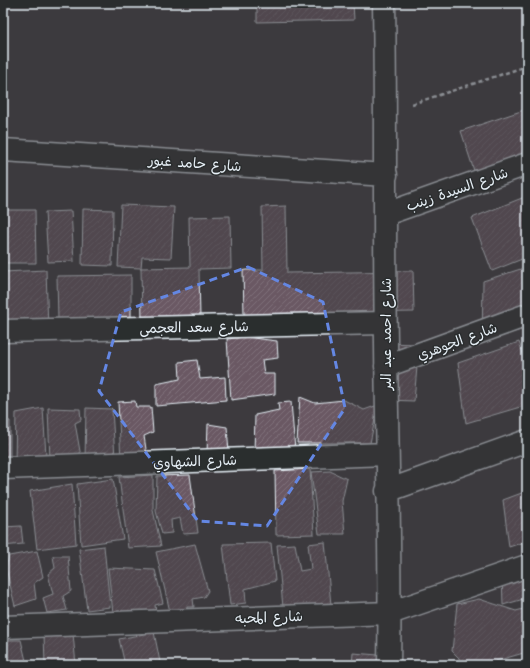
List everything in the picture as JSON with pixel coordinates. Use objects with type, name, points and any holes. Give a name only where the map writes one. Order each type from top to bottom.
[{"type":"street","name":"شارع احمد عبد البر","points":[[384,3],[386,113],[387,491],[390,613],[389,665]]},
{"type":"street","name":"شارع حامد غبور","points":[[3,150],[386,175]]},
{"type":"street","name":"شارع السيدة زينب","points":[[386,214],[527,164]]},
{"type":"street","name":"شارع الجوهري","points":[[386,366],[527,315]]},
{"type":"street","name":"شارع سعد العجمى","points":[[3,331],[386,323]]},
{"type":"street","points":[[387,491],[527,441]]},
{"type":"street","name":"شارع الشهاوي","points":[[3,468],[387,454]]},
{"type":"street","name":"شارع المحبه","points":[[3,627],[390,613],[527,566]]},
{"type":"path","points":[[386,113],[527,66]]},
{"type":"highlighted area","points":[[248,267],[323,302],[345,408],[267,526],[198,521],[99,391],[121,312]]},
{"type":"building","points":[[257,3],[353,3],[354,20],[257,22]]},
{"type":"building","points":[[527,109],[527,170],[479,186],[461,131]]},
{"type":"building","points":[[527,196],[527,257],[492,271],[472,218]]},
{"type":"building","points":[[121,205],[174,207],[171,258],[142,257],[141,268],[118,267]]},
{"type":"building","points":[[286,206],[287,273],[413,271],[414,312],[244,315],[243,270],[263,270],[262,207]]},
{"type":"building","points":[[83,209],[113,210],[112,266],[82,265]]},
{"type":"building","points":[[3,210],[35,210],[36,263],[3,263]]},
{"type":"building","points":[[71,211],[74,261],[48,262],[45,212]]},
{"type":"building","points":[[230,216],[231,268],[199,269],[200,319],[142,321],[141,268],[190,267],[189,217]]},
{"type":"building","points":[[527,267],[527,328],[482,342],[483,281]]},
{"type":"building","points":[[46,270],[48,329],[3,331],[3,272]]},
{"type":"building","points":[[131,275],[131,319],[58,320],[57,276]]},
{"type":"building","points":[[245,337],[277,341],[278,358],[262,360],[264,374],[275,374],[275,394],[231,400],[227,339]]},
{"type":"building","points":[[519,342],[527,365],[527,405],[466,423],[458,363]]},
{"type":"building","points":[[386,343],[419,344],[414,401],[386,400]]},
{"type":"building","points":[[197,360],[200,379],[225,377],[226,400],[156,406],[156,384],[180,379],[179,362]]},
{"type":"building","points":[[300,397],[315,403],[344,400],[364,410],[378,405],[370,443],[297,443]]},
{"type":"building","points":[[135,401],[136,407],[151,407],[153,432],[144,436],[147,456],[121,460],[118,402]]},
{"type":"building","points":[[291,402],[295,450],[254,453],[255,415],[279,410],[278,403]]},
{"type":"building","points":[[43,408],[46,456],[15,462],[16,413]]},
{"type":"building","points":[[48,408],[80,409],[81,420],[75,423],[81,457],[50,461]]},
{"type":"building","points":[[86,408],[112,409],[115,458],[85,460]]},
{"type":"building","points":[[3,420],[10,421],[10,461],[3,464]]},
{"type":"building","points":[[208,424],[227,427],[229,452],[207,453]]},
{"type":"building","points":[[310,469],[314,534],[276,535],[275,471]]},
{"type":"building","points":[[330,471],[347,479],[342,501],[345,534],[319,534],[311,472]]},
{"type":"building","points":[[153,475],[153,510],[161,546],[128,548],[119,477]]},
{"type":"building","points":[[190,475],[198,533],[183,534],[180,518],[171,520],[172,533],[162,534],[156,511],[157,476]]},
{"type":"building","points":[[113,479],[123,539],[81,545],[77,484]]},
{"type":"building","points":[[72,484],[76,544],[37,549],[30,491]]},
{"type":"building","points":[[527,491],[527,541],[509,547],[503,500]]},
{"type":"building","points":[[21,526],[23,544],[3,546],[3,527]]},
{"type":"building","points":[[325,542],[331,605],[313,612],[310,605],[283,607],[277,545],[295,544],[300,571],[311,569],[308,544]]},
{"type":"building","points":[[271,543],[275,581],[245,589],[246,603],[230,605],[223,544]]},
{"type":"building","points":[[195,544],[208,591],[204,597],[193,599],[194,607],[187,607],[187,616],[171,616],[156,552]]},
{"type":"building","points":[[104,546],[110,607],[87,610],[79,549]]},
{"type":"building","points":[[37,551],[43,577],[34,583],[36,599],[15,606],[6,568],[9,556]]},
{"type":"building","points":[[53,556],[68,556],[71,591],[63,596],[67,610],[47,613],[43,598],[53,594],[48,574],[55,568]]},
{"type":"building","points":[[527,566],[527,598],[503,605],[502,574]]},
{"type":"building","points":[[108,568],[155,570],[163,603],[155,605],[156,612],[113,613]]},
{"type":"building","points":[[479,599],[516,611],[527,608],[527,652],[496,661],[491,665],[460,665],[459,658],[452,651],[457,604]]},
{"type":"building","points":[[154,632],[160,662],[150,665],[125,665],[119,639]]},
{"type":"building","points":[[44,634],[73,634],[76,665],[45,665]]},
{"type":"building","points":[[379,638],[389,665],[352,665],[353,653],[378,655]]},
{"type":"building","points":[[3,640],[21,640],[27,665],[3,665]]}]
